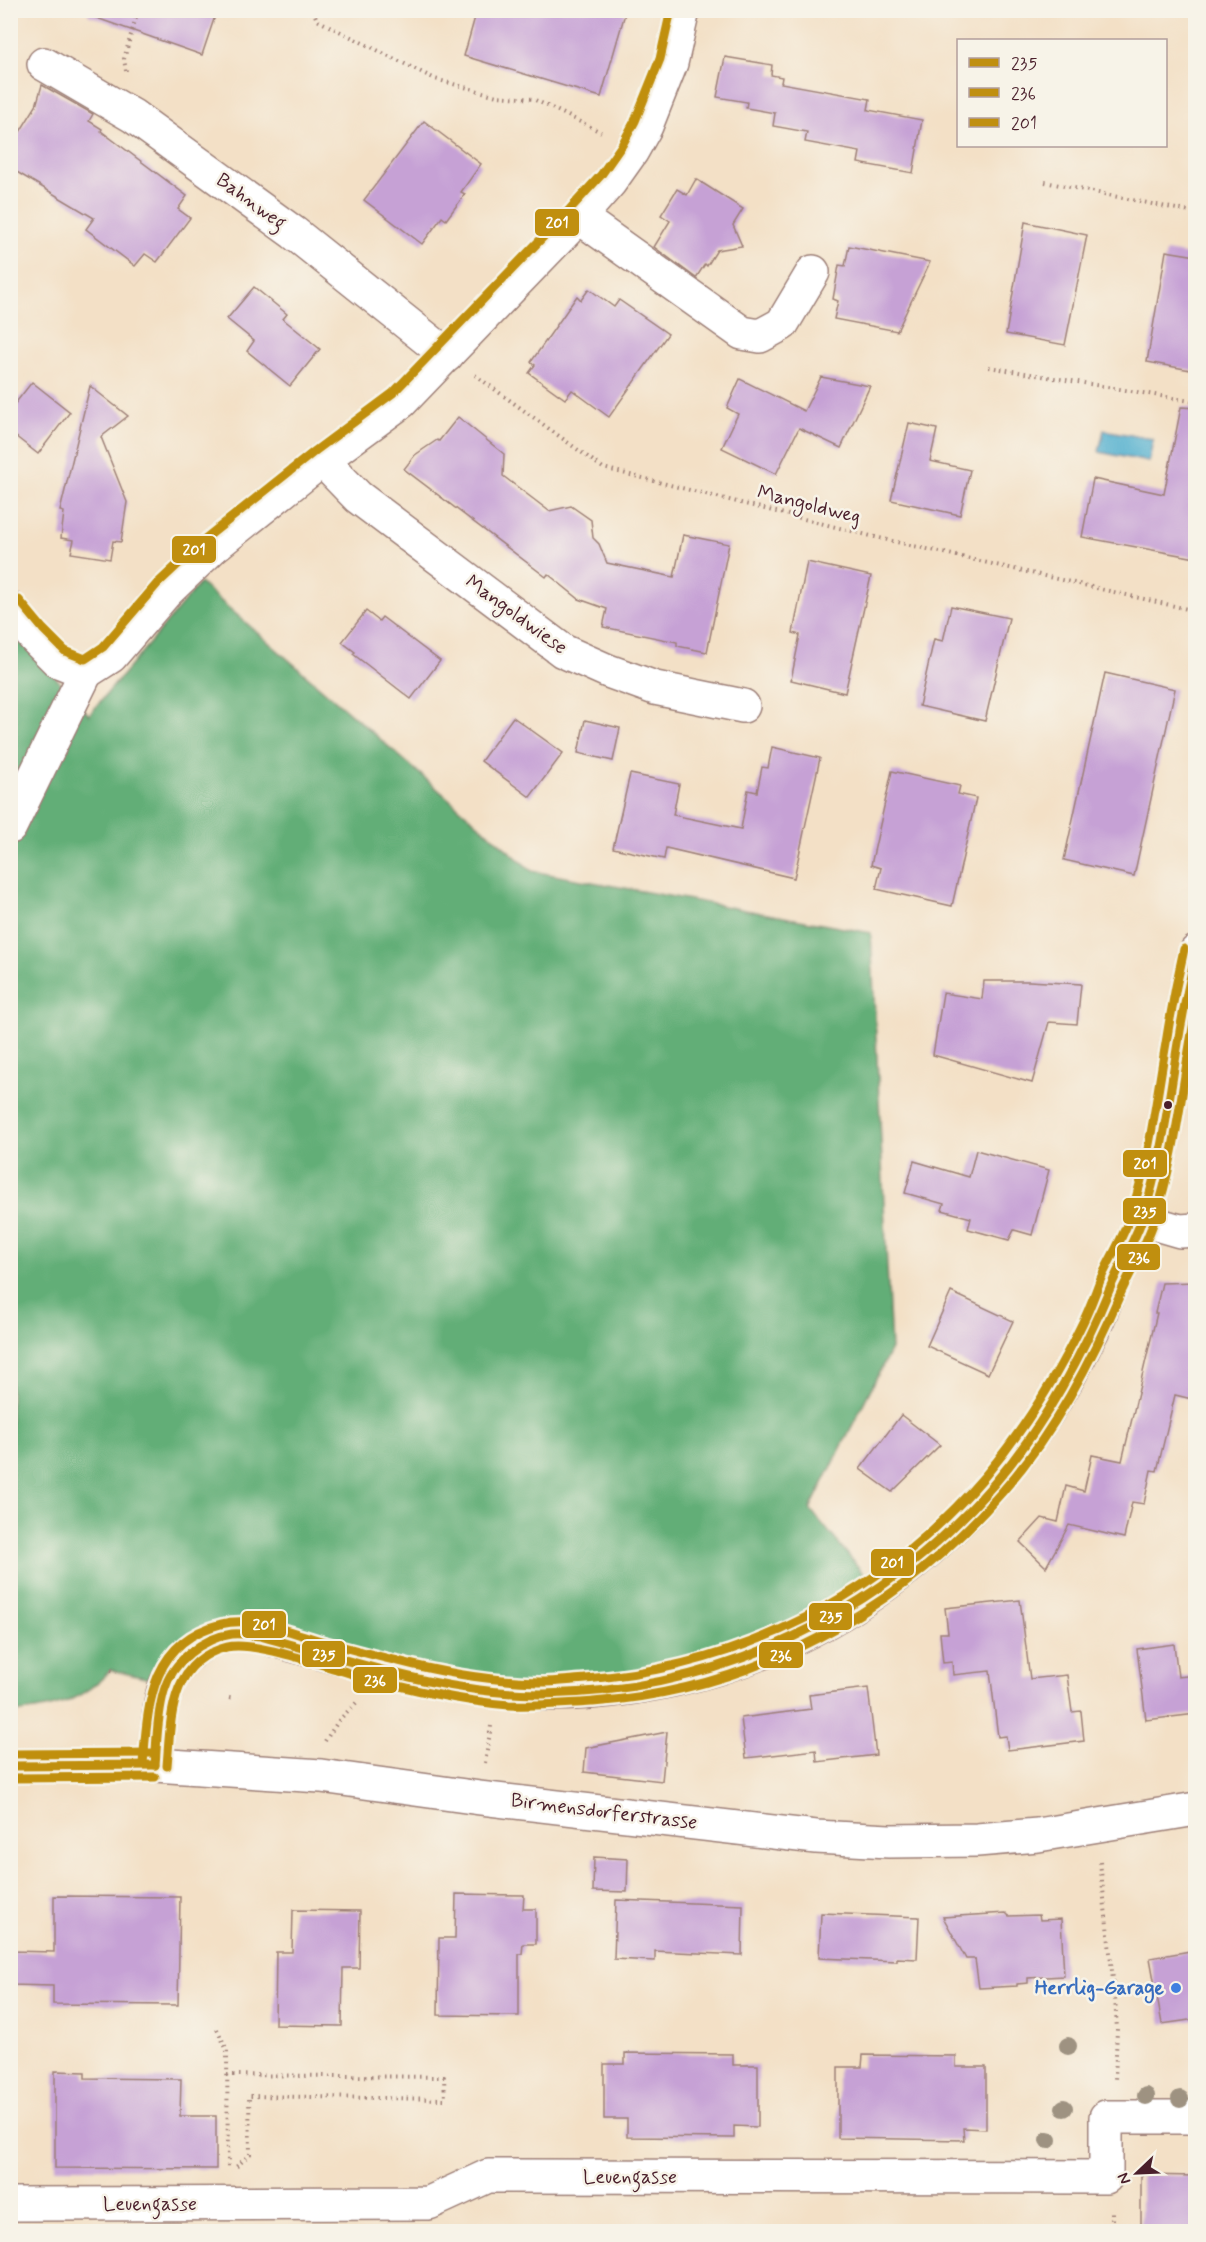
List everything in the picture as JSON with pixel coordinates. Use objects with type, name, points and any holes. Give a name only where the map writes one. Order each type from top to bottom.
[{"type":"street","points":[[10,827],[86,672],[111,656],[166,592],[213,547],[322,460],[402,402],[610,182],[646,126],[671,63],[683,10]]},
{"type":"street","name":"Bahnweg","points":[[44,64],[133,116],[294,233],[447,355]]},
{"type":"street","points":[[579,217],[742,333],[760,336],[782,324],[813,272]]},
{"type":"street","name":"Mangoldwiese","points":[[322,460],[358,497],[563,651],[655,688],[743,706]]},
{"type":"street","points":[[10,608],[58,661],[86,672]]},
{"type":"street","points":[[155,1765],[159,1722],[167,1683],[180,1663],[193,1650],[220,1636],[234,1633],[260,1636],[442,1684],[544,1694],[602,1691],[667,1682],[696,1675],[790,1642],[837,1617],[878,1590],[918,1559],[980,1499],[1005,1470],[1034,1431],[1084,1348],[1142,1220],[1161,1147],[1177,1043],[1196,952]]},
{"type":"street","points":[[1142,1220],[1180,1232],[1196,1230]]},
{"type":"street","name":"Birmensdorferstrasse","points":[[10,1766],[155,1765],[321,1776],[480,1798],[816,1837],[890,1841],[977,1840],[1038,1835],[1196,1809]]},
{"type":"street","name":"Leuengasse","points":[[10,2204],[429,2203],[488,2176],[1106,2177],[1106,2117],[1196,2117]]},
{"type":"path","points":[[10,28],[16,10]]},
{"type":"path","points":[[133,116],[124,59],[138,10]]},
{"type":"path","points":[[313,10],[317,20],[435,79],[496,96],[533,99],[602,133],[632,151]]},
{"type":"path","points":[[1044,182],[1196,213]]},
{"type":"path","name":"Mangoldweg","points":[[447,355],[603,468],[875,537],[1196,610]]},
{"type":"path","points":[[989,367],[1196,402]]},
{"type":"path","points":[[325,1739],[348,1710],[366,1697]]},
{"type":"path","points":[[486,1756],[490,1731]]},
{"type":"path","points":[[1101,1876],[1115,1998],[1116,2074]]},
{"type":"path","points":[[217,2029],[227,2050],[228,2173],[250,2154],[249,2096],[445,2098],[444,2077],[228,2075]]},
{"type":"green space","points":[[200,583],[532,871],[871,933],[891,1349],[810,1509],[878,1591],[790,1642],[544,1694],[234,1633],[167,1683],[111,1670],[88,1690],[66,1702],[41,1709],[11,1713],[10,626],[89,715]]},
{"type":"water","points":[[1104,430],[1153,439],[1149,462],[1099,452]]},
{"type":"building","points":[[89,10],[217,10],[202,55],[88,15]]},
{"type":"building","points":[[477,10],[626,10],[601,97],[464,56]]},
{"type":"building","points":[[725,57],[772,65],[771,75],[782,77],[781,83],[870,99],[868,110],[922,120],[913,173],[858,163],[860,152],[805,142],[807,132],[773,126],[775,113],[746,108],[747,102],[717,97]]},
{"type":"building","points":[[42,85],[93,114],[89,121],[187,196],[178,209],[190,218],[157,262],[145,254],[135,266],[86,229],[94,218],[10,168],[10,148],[36,106]]},
{"type":"building","points":[[424,121],[481,164],[461,192],[465,194],[446,220],[442,217],[422,244],[364,200]]},
{"type":"building","points":[[696,179],[743,209],[733,225],[742,246],[717,250],[696,278],[654,247],[670,221],[661,215],[677,189],[687,195]]},
{"type":"building","points":[[1025,222],[1087,235],[1065,345],[1006,334]]},
{"type":"building","points":[[849,246],[930,262],[897,331],[834,319],[838,301],[833,299],[839,265],[845,266]]},
{"type":"building","points":[[1166,251],[1196,256],[1196,371],[1147,362]]},
{"type":"building","points":[[254,287],[287,314],[283,319],[320,349],[290,386],[247,351],[254,341],[227,319]]},
{"type":"building","points":[[589,289],[614,307],[619,300],[668,334],[609,417],[572,390],[565,399],[529,373],[535,365],[531,362],[577,296],[581,300]]},
{"type":"building","points":[[821,377],[870,386],[841,448],[799,428],[776,474],[722,448],[738,414],[727,408],[740,379],[804,411]]},
{"type":"building","points":[[32,382],[70,412],[38,454],[10,432],[10,410]]},
{"type":"building","points":[[90,386],[128,416],[101,437],[127,502],[121,542],[113,541],[110,559],[71,553],[74,540],[61,538],[64,512],[60,511]]},
{"type":"building","points":[[1181,407],[1196,408],[1196,558],[1082,537],[1093,479],[1164,494]]},
{"type":"building","points":[[458,417],[504,454],[503,476],[549,511],[571,506],[591,520],[593,538],[599,544],[607,563],[674,577],[683,535],[729,544],[707,652],[677,646],[677,642],[603,627],[607,609],[579,599],[548,574],[546,577],[404,469],[415,455],[437,440],[439,441]]},
{"type":"building","points":[[909,423],[937,429],[930,461],[970,470],[960,515],[891,500]]},
{"type":"building","points":[[807,562],[871,576],[845,693],[791,680],[800,635],[793,633]]},
{"type":"building","points":[[951,606],[1009,618],[985,721],[919,706],[934,639],[943,641]]},
{"type":"building","points":[[366,611],[379,621],[382,617],[440,661],[411,699],[353,654],[355,652],[342,642]]},
{"type":"building","points":[[1105,673],[1175,689],[1134,876],[1064,860]]},
{"type":"building","points":[[513,717],[563,753],[530,797],[481,761]]},
{"type":"building","points":[[585,720],[620,728],[613,761],[578,753]]},
{"type":"building","points":[[772,747],[820,758],[794,878],[666,848],[664,859],[613,848],[630,774],[679,784],[673,815],[741,829],[748,790],[757,792],[762,767],[768,768]]},
{"type":"building","points":[[892,771],[960,786],[958,794],[976,798],[952,906],[876,889],[881,868],[871,865]]},
{"type":"building","points":[[984,981],[1081,984],[1077,1024],[1049,1022],[1032,1083],[933,1055],[943,993],[982,999]]},
{"type":"building","points":[[976,1150],[1049,1170],[1032,1235],[1014,1230],[1009,1240],[968,1229],[971,1218],[942,1210],[944,1204],[905,1193],[914,1161],[969,1177]]},
{"type":"building","points":[[1196,1282],[1196,1400],[1175,1395],[1157,1471],[1151,1470],[1144,1504],[1132,1502],[1124,1538],[1069,1525],[1046,1567],[1020,1542],[1042,1518],[1058,1522],[1066,1486],[1084,1491],[1092,1455],[1122,1461],[1162,1283]]},
{"type":"building","points":[[951,1292],[1013,1321],[988,1374],[927,1346]]},
{"type":"building","points":[[901,1415],[940,1445],[892,1492],[860,1469]]},
{"type":"building","points":[[1020,1600],[1030,1679],[1067,1675],[1072,1712],[1081,1711],[1084,1741],[1008,1750],[1006,1736],[998,1737],[990,1671],[953,1675],[952,1662],[943,1663],[940,1633],[948,1633],[945,1608]]},
{"type":"building","points":[[1174,1644],[1178,1677],[1196,1675],[1196,1714],[1146,1720],[1137,1649]]},
{"type":"building","points":[[868,1688],[876,1755],[817,1762],[816,1750],[746,1758],[741,1718],[811,1709],[809,1695]]},
{"type":"building","points":[[667,1732],[662,1781],[584,1772],[586,1748]]},
{"type":"building","points":[[594,1857],[628,1859],[627,1892],[593,1891]]},
{"type":"building","points":[[456,1894],[524,1895],[523,1909],[536,1909],[536,1944],[523,1944],[522,1954],[519,1954],[519,2016],[438,2015],[439,1938],[455,1938]]},
{"type":"building","points":[[54,1896],[180,1897],[178,2005],[53,2004],[53,1986],[10,1985],[10,1951],[54,1952]]},
{"type":"building","points":[[616,1900],[743,1905],[742,1955],[655,1951],[655,1961],[614,1959]]},
{"type":"building","points":[[293,1910],[360,1911],[359,1968],[343,1968],[342,2026],[275,2025],[276,1952],[292,1952]]},
{"type":"building","points":[[821,1913],[919,1917],[917,1959],[897,1958],[897,1961],[819,1958]]},
{"type":"building","points":[[1006,1913],[1009,1916],[1039,1915],[1040,1920],[1061,1919],[1064,1976],[1028,1978],[1028,1983],[1017,1984],[1017,1986],[979,1988],[975,1959],[966,1959],[943,1917]]},
{"type":"building","name":"Herrlig-Garage","points":[[1196,1950],[1196,2019],[1162,2024],[1150,1958]]},
{"type":"building","points":[[625,2053],[733,2054],[733,2065],[758,2065],[758,2127],[734,2126],[734,2138],[627,2137],[627,2119],[604,2119],[604,2064],[625,2064]]},
{"type":"building","points":[[863,2055],[956,2056],[956,2067],[986,2067],[986,2129],[963,2128],[964,2140],[838,2138],[838,2067],[862,2067]]},
{"type":"building","points":[[55,2071],[85,2072],[85,2078],[181,2079],[180,2116],[216,2116],[216,2169],[55,2168]]},
{"type":"building","points":[[1141,2175],[1196,2176],[1196,2232],[1141,2232]]},
{"type":"transit line","name":"201","points":[[19,600],[65,651],[85,659],[103,647],[157,584],[206,538],[315,451],[393,393],[601,175],[635,121],[660,59],[671,10]]},
{"type":"transit line","name":"201","points":[[143,1764],[151,1698],[166,1660],[180,1645],[197,1633],[221,1624],[259,1623],[379,1656],[468,1676],[539,1682],[586,1679],[644,1672],[700,1659],[754,1641],[806,1618],[855,1589],[902,1556],[945,1518],[999,1458],[1051,1382],[1086,1317],[1101,1278],[1125,1230],[1138,1193],[1152,1129],[1184,949]]},
{"type":"transit line","name":"235","points":[[155,1765],[160,1709],[168,1680],[181,1661],[190,1653],[199,1646],[221,1636],[235,1634],[260,1636],[400,1675],[472,1689],[544,1694],[609,1690],[672,1679],[733,1661],[792,1637],[848,1607],[900,1572],[949,1531],[1012,1462],[1060,1391],[1087,1340],[1135,1237],[1149,1198],[1163,1135],[1181,1025],[1196,954]]},
{"type":"transit line","name":"236","points":[[167,1766],[172,1711],[184,1678],[194,1665],[208,1654],[227,1647],[255,1647],[360,1676],[472,1701],[509,1705],[593,1702],[652,1694],[710,1681],[765,1662],[818,1638],[869,1608],[916,1574],[961,1535],[1021,1469],[1055,1421],[1097,1344],[1147,1239],[1162,1195],[1174,1143],[1196,1012]]},
{"type":"transit line","name":"201","points":[[10,1754],[155,1753]]},
{"type":"transit line","name":"235","points":[[10,1766],[155,1765]]},
{"type":"transit line","name":"236","points":[[10,1778],[155,1777]]},
{"type":"place","name":"Herrlig-Garage","points":[[1176,1988]]}]
